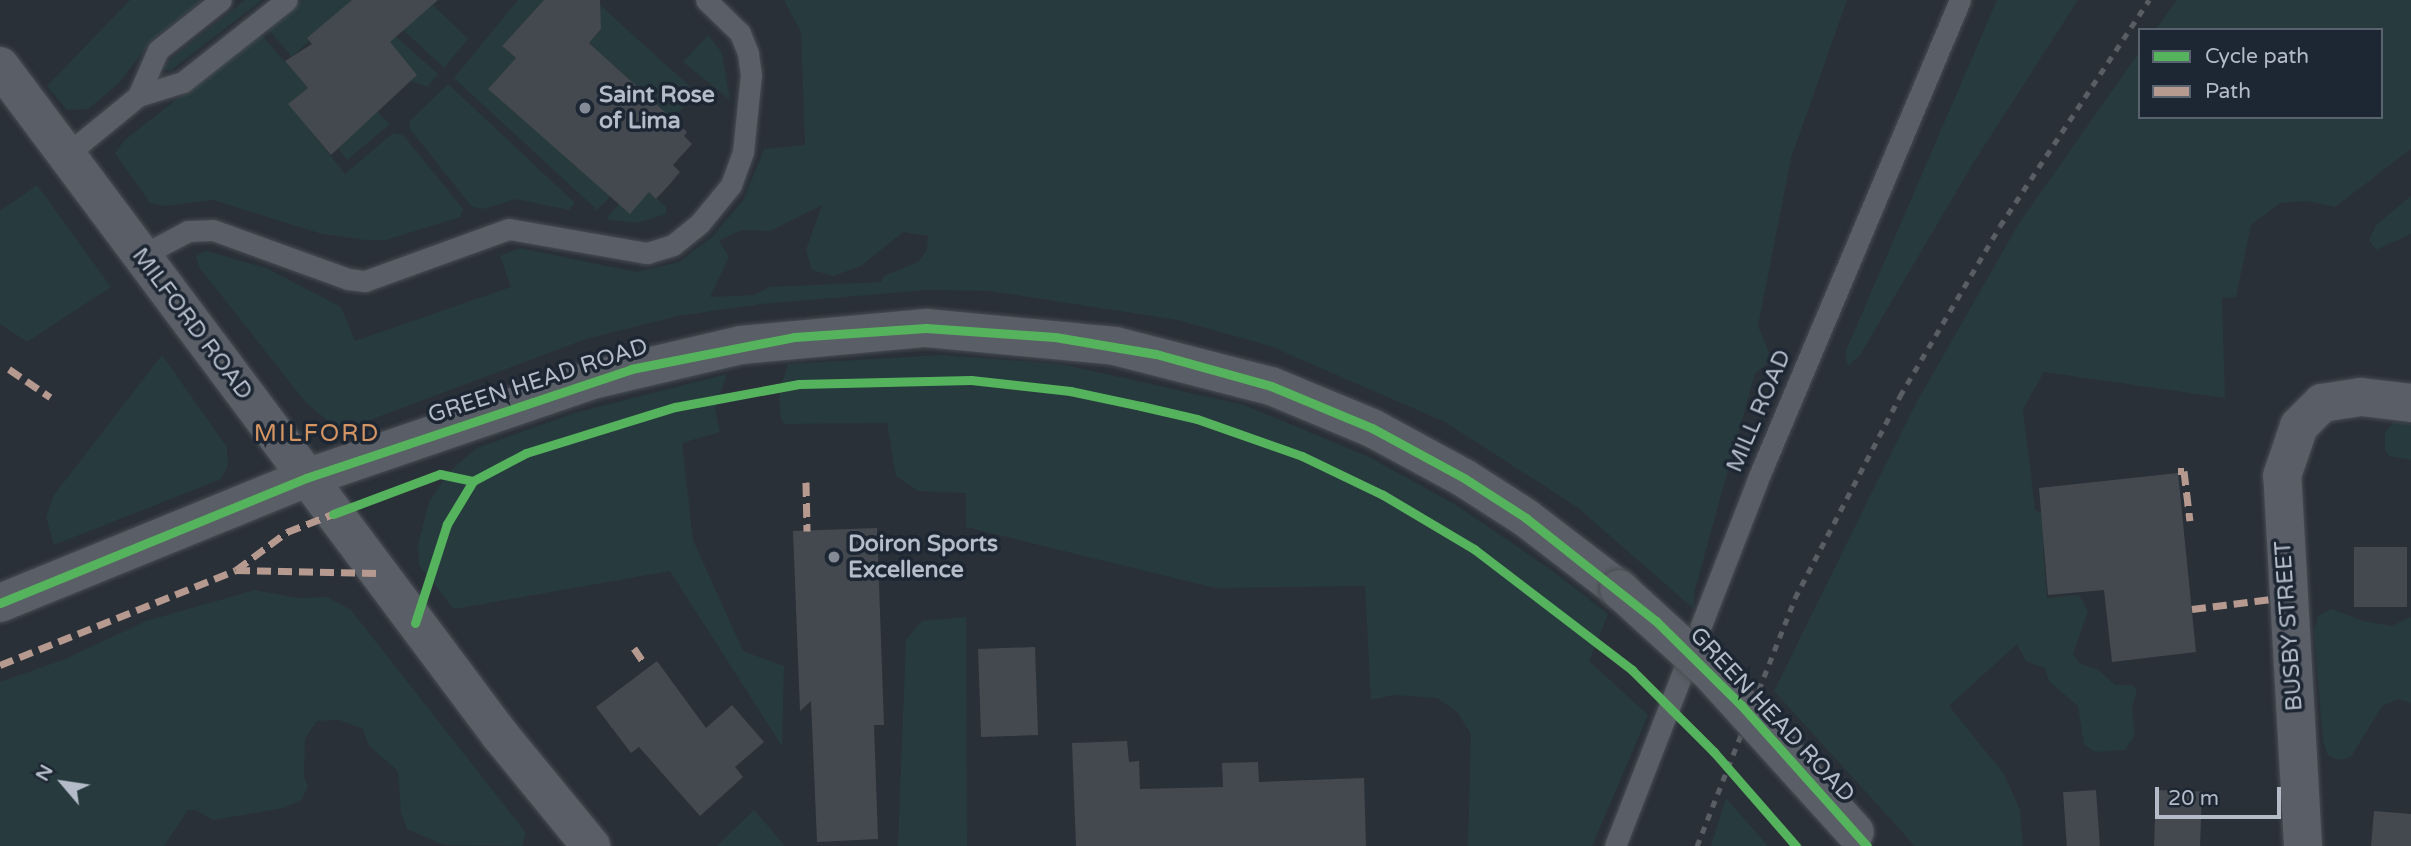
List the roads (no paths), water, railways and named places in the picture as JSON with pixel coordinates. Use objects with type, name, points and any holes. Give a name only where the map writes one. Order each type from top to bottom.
[{"type":"street","name":"MILFORD ROAD","points":[[0,66],[500,736],[591,846]]},
{"type":"street","name":"GREEN HEAD ROAD","points":[[0,603],[306,478],[592,380],[706,352],[807,336],[926,328],[989,330],[1156,354],[1309,401],[1464,478],[1526,518],[1619,589],[1712,674],[1861,839]]},
{"type":"street","name":"BUSBY STREET","points":[[2302,846],[2282,476],[2289,448],[2311,412],[2338,397],[2411,403]]},
{"type":"lane","points":[[138,96],[158,50],[221,0]]},
{"type":"lane","points":[[66,155],[138,96],[183,82],[287,0]]},
{"type":"lane","points":[[141,256],[188,232],[213,230],[348,279],[365,281],[509,229],[647,253],[673,245],[700,223],[731,185],[743,152],[751,75],[748,53],[740,33],[706,0]]},
{"type":"lane","name":"MILL ROAD","points":[[1615,846],[1757,481],[1960,0]]},
{"type":"railway","points":[[1697,846],[1795,598],[1900,396],[2000,226],[2149,0]]},
{"type":"place","name":"Saint Rose of Lima","points":[[585,108]]},
{"type":"place","name":"Doiron Sports Excellence","points":[[834,557]]},
{"type":"district","name":"MILFORD","points":[[317,434]]}]
